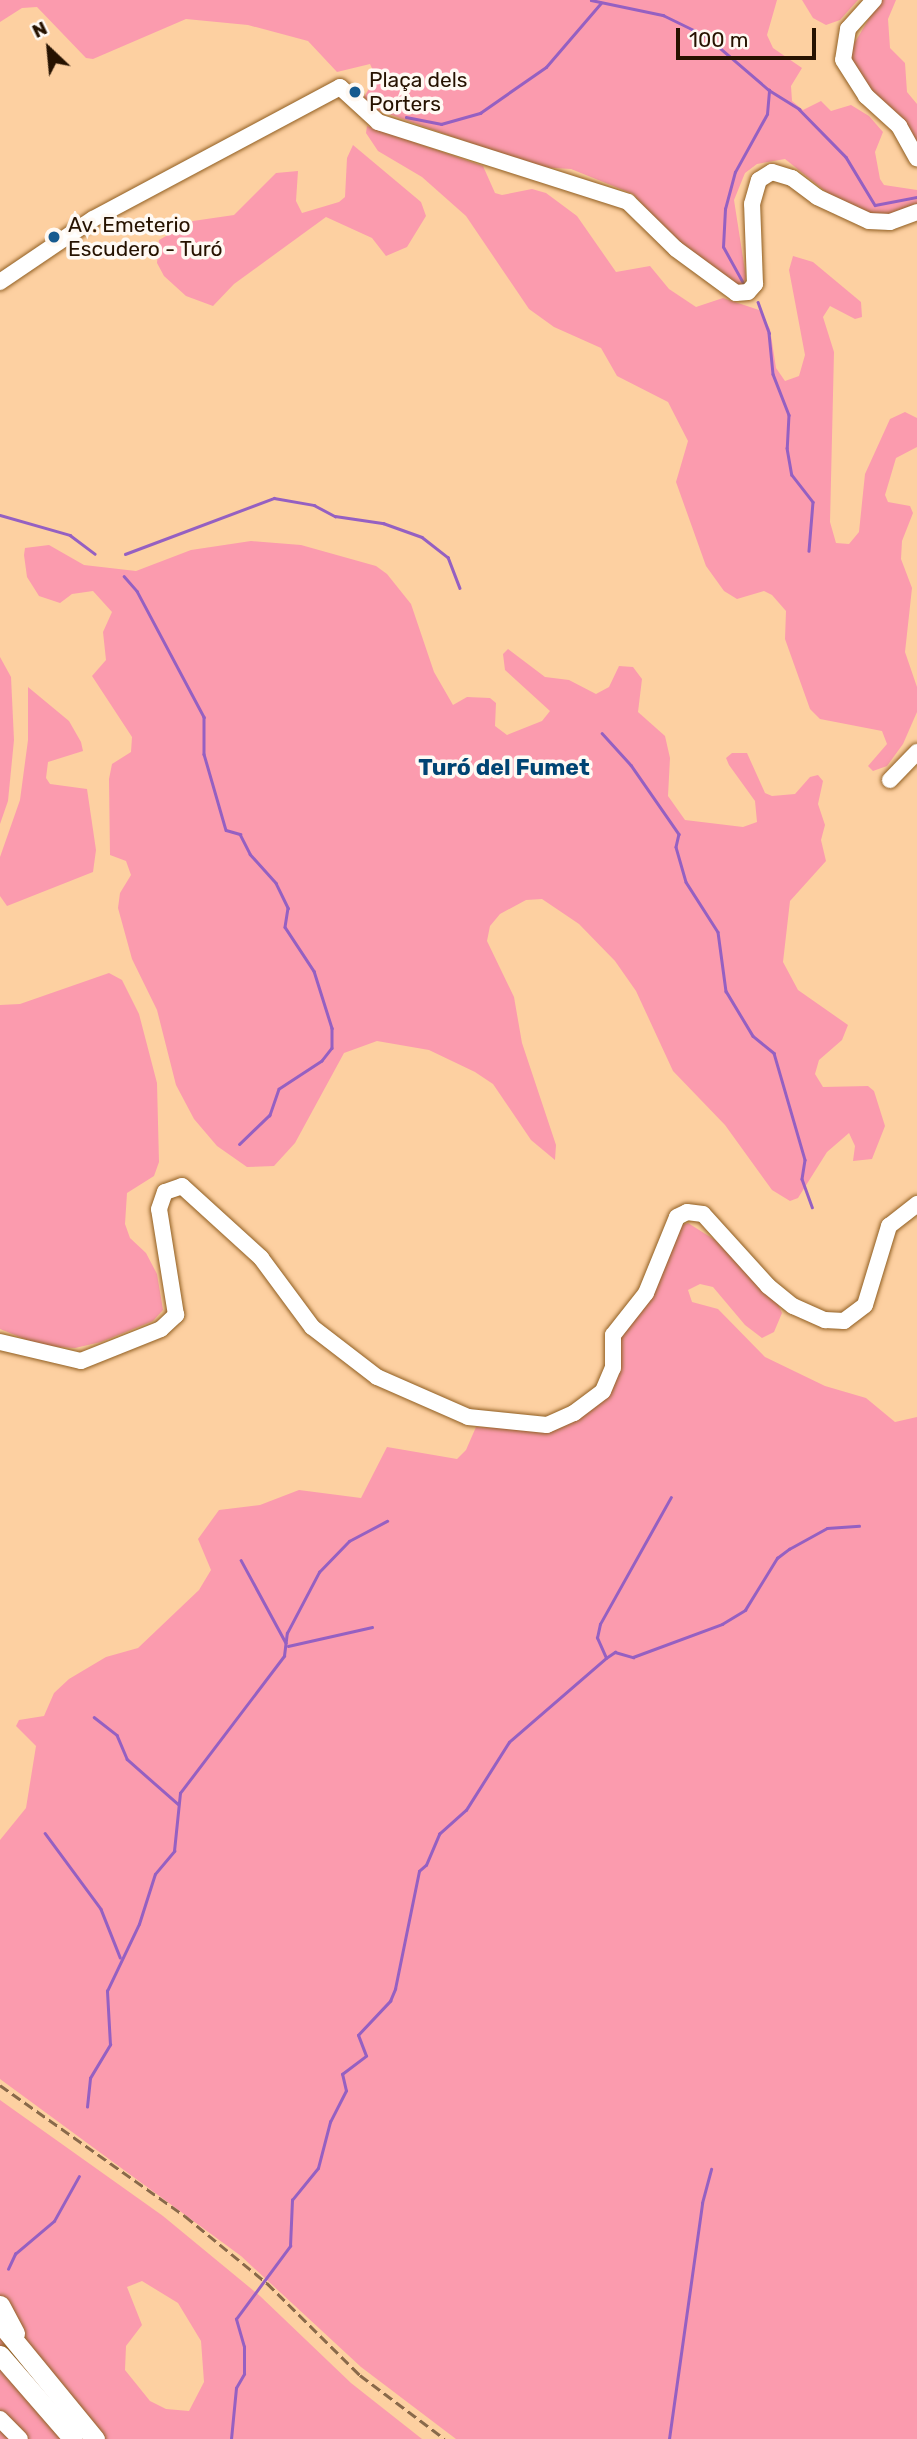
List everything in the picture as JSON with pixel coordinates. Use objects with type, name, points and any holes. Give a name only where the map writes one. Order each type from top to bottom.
[{"type":"highway","points":[[0,2305],[37,2370]]},
{"type":"highway","points":[[0,2323],[95,2439]]},
{"type":"highway","points":[[0,2355],[73,2439]]},
{"type":"street","points":[[874,0],[848,29],[843,60],[866,96],[899,126],[917,158]]},
{"type":"street","points":[[0,282],[93,219],[334,88],[346,91],[367,115],[389,127],[425,134],[512,167],[617,197],[636,208],[676,249],[736,293],[748,292],[755,284],[751,212],[756,186],[765,176],[784,174],[817,197],[869,221],[903,217]]},
{"type":"street","points":[[890,780],[917,752]]},
{"type":"street","points":[[0,1342],[81,1361],[161,1329],[176,1315],[159,1209],[165,1192],[181,1186],[261,1258],[312,1327],[377,1377],[468,1417],[547,1425],[574,1413],[603,1391],[613,1368],[613,1335],[646,1293],[677,1217],[687,1212],[703,1214],[768,1286],[793,1307],[825,1320],[844,1321],[865,1305],[888,1226],[917,1204]]},
{"type":"street","points":[[0,2419],[20,2439]]},
{"type":"shaded area","points":[[0,0],[777,0],[767,35],[773,48],[802,68],[791,86],[792,101],[803,110],[821,101],[831,111],[851,105],[869,116],[883,132],[875,152],[880,179],[884,185],[917,190],[917,207],[894,216],[864,213],[830,195],[785,159],[757,164],[745,173],[734,200],[746,277],[741,290],[681,247],[633,194],[571,169],[537,167],[372,108],[364,97],[376,77],[370,64],[337,72],[308,41],[248,25],[186,19],[93,59],[86,58],[37,7],[22,8],[0,22]]},
{"type":"shaded area","points":[[802,0],[858,0],[840,20],[826,25],[813,18]]},
{"type":"shaded area","points":[[880,0],[896,0],[888,19],[890,48],[905,63],[907,92],[917,104],[917,150],[874,97],[848,54]]},
{"type":"shaded area","points":[[367,126],[483,166],[495,193],[502,195],[532,189],[546,193],[577,216],[616,272],[650,266],[669,289],[696,307],[723,298],[759,310],[770,329],[776,368],[785,381],[799,376],[805,355],[789,270],[793,256],[813,262],[861,302],[862,317],[855,319],[830,306],[823,317],[834,352],[830,522],[836,543],[849,544],[859,532],[865,474],[890,419],[905,412],[917,418],[917,447],[896,458],[885,495],[888,502],[910,506],[913,513],[902,541],[901,559],[912,588],[905,652],[917,687],[917,712],[903,744],[887,766],[873,771],[868,766],[887,744],[882,731],[820,719],[810,709],[785,639],[786,611],[772,595],[764,591],[737,599],[724,591],[706,566],[676,482],[688,441],[668,402],[617,376],[601,348],[554,327],[529,309],[466,216],[422,177],[378,151],[366,133]]},
{"type":"shaded area","points":[[353,145],[421,202],[426,216],[407,247],[386,256],[372,238],[326,217],[234,284],[213,306],[186,296],[164,276],[157,263],[159,240],[193,221],[234,215],[276,173],[298,171],[296,201],[302,213],[339,202],[345,197],[347,158]]},
{"type":"shaded area","points":[[251,541],[301,545],[376,566],[387,574],[411,604],[434,672],[453,705],[467,697],[490,698],[496,703],[495,726],[507,735],[542,721],[550,711],[505,670],[503,654],[508,649],[545,677],[569,680],[596,694],[609,687],[619,666],[633,667],[642,679],[638,712],[665,736],[670,758],[668,796],[685,820],[743,827],[757,822],[755,801],[726,758],[732,753],[747,753],[765,793],[772,796],[795,794],[810,777],[818,775],[823,781],[818,804],[825,825],[821,840],[826,861],[790,901],[783,962],[798,990],[848,1025],[842,1040],[819,1060],[815,1074],[823,1087],[868,1086],[874,1091],[885,1126],[872,1159],[853,1161],[855,1146],[849,1133],[827,1152],[798,1198],[790,1201],[772,1190],[725,1125],[673,1071],[636,991],[615,961],[579,924],[542,899],[526,900],[500,914],[490,926],[487,941],[514,997],[522,1043],[556,1145],[555,1160],[531,1140],[493,1084],[475,1072],[429,1050],[377,1041],[344,1053],[295,1143],[274,1166],[247,1167],[217,1146],[194,1119],[176,1085],[157,1010],[132,959],[118,908],[120,893],[131,875],[126,861],[110,855],[109,779],[112,764],[131,752],[132,737],[92,676],[106,660],[103,632],[112,612],[93,591],[72,594],[60,603],[39,596],[27,577],[24,555],[25,548],[49,545],[84,565],[136,571],[191,550]]},
{"type":"shaded area","points":[[0,657],[11,677],[14,740],[8,801],[0,824]]},
{"type":"shaded area","points":[[28,687],[69,721],[81,742],[83,751],[48,762],[46,778],[50,784],[87,789],[96,850],[93,872],[7,906],[0,896],[0,857],[20,800],[28,740]]},
{"type":"shaded area","points":[[109,973],[122,980],[139,1014],[157,1083],[159,1162],[154,1176],[127,1193],[125,1224],[130,1238],[146,1253],[157,1274],[163,1310],[153,1321],[101,1342],[75,1348],[42,1346],[0,1329],[0,1005],[20,1004]]},
{"type":"shaded area","points":[[688,1223],[715,1240],[777,1302],[782,1313],[774,1332],[762,1338],[745,1325],[713,1287],[700,1284],[688,1290],[692,1302],[718,1309],[765,1357],[825,1386],[866,1398],[895,1422],[917,1417],[917,2439],[456,2439],[361,2367],[241,2256],[0,2079],[0,1840],[26,1808],[36,1746],[16,1726],[19,1720],[44,1716],[54,1693],[69,1679],[106,1657],[138,1648],[199,1590],[211,1570],[198,1539],[219,1510],[260,1505],[299,1490],[361,1498],[387,1447],[457,1459],[466,1450],[476,1427],[542,1430],[610,1393],[619,1336],[681,1225]]},
{"type":"shaded area","points":[[0,2100],[163,2216],[260,2296],[351,2383],[422,2439],[0,2439]],"holes":[[[142,2281],[178,2303],[201,2341],[204,2382],[189,2411],[166,2409],[150,2401],[125,2370],[126,2346],[142,2325],[127,2287]]]},
{"type":"waterway","points":[[591,0],[663,15],[706,36],[769,90],[799,109],[846,157],[875,205],[917,197]]},
{"type":"waterway","points":[[406,117],[441,124],[480,113],[546,67],[601,3]]},
{"type":"waterway","points":[[744,285],[723,247],[725,209],[735,172],[767,114],[769,90]]},
{"type":"waterway","points":[[758,302],[769,333],[773,374],[789,415],[787,448],[792,475],[813,502],[809,551]]},
{"type":"waterway","points":[[125,554],[274,498],[314,505],[335,516],[383,523],[422,537],[448,557],[460,588]]},
{"type":"waterway","points":[[0,515],[70,535],[95,554]]},
{"type":"waterway","points":[[124,576],[137,591],[204,717],[204,754],[226,830],[240,834],[250,854],[276,883],[288,908],[285,927],[314,971],[332,1028],[332,1048],[322,1061],[279,1089],[270,1115],[240,1144]]},
{"type":"waterway","points":[[602,733],[631,765],[679,834],[676,847],[686,882],[718,932],[726,991],[753,1036],[774,1053],[805,1160],[802,1179],[812,1207]]},
{"type":"waterway","points":[[606,1658],[597,1638],[600,1624],[671,1497]]},
{"type":"waterway","points":[[87,2107],[90,2078],[110,2045],[107,1991],[139,1924],[155,1874],[174,1851],[180,1793],[284,1656],[287,1633],[319,1572],[349,1541],[387,1521]]},
{"type":"waterway","points":[[231,2439],[236,2388],[244,2374],[244,2347],[236,2319],[290,2246],[292,2200],[318,2168],[330,2122],[346,2091],[342,2074],[366,2056],[358,2035],[390,2001],[395,1989],[419,1871],[426,1865],[439,1834],[466,1810],[509,1742],[606,1658],[615,1652],[633,1657],[722,1624],[745,1610],[777,1558],[789,1549],[827,1528],[859,1526]]},
{"type":"waterway","points":[[241,1560],[286,1643]]},
{"type":"waterway","points":[[288,1646],[372,1627]]},
{"type":"waterway","points":[[94,1717],[117,1735],[127,1759],[178,1804]]},
{"type":"waterway","points":[[45,1833],[101,1909],[120,1957]]},
{"type":"waterway","points":[[669,2439],[702,2203],[711,2169]]},
{"type":"waterway","points":[[8,2269],[15,2254],[54,2221],[79,2176]]},
{"type":"railway","points":[[0,2085],[185,2216],[267,2283],[360,2375],[445,2439]]},
{"type":"place","name":"Plaça dels Porters","points":[[355,92]]},
{"type":"place","name":"Av. Emeterio Escudero - Turó","points":[[54,237]]},
{"type":"district","name":"Turó del Fumet","points":[[504,767]]}]
